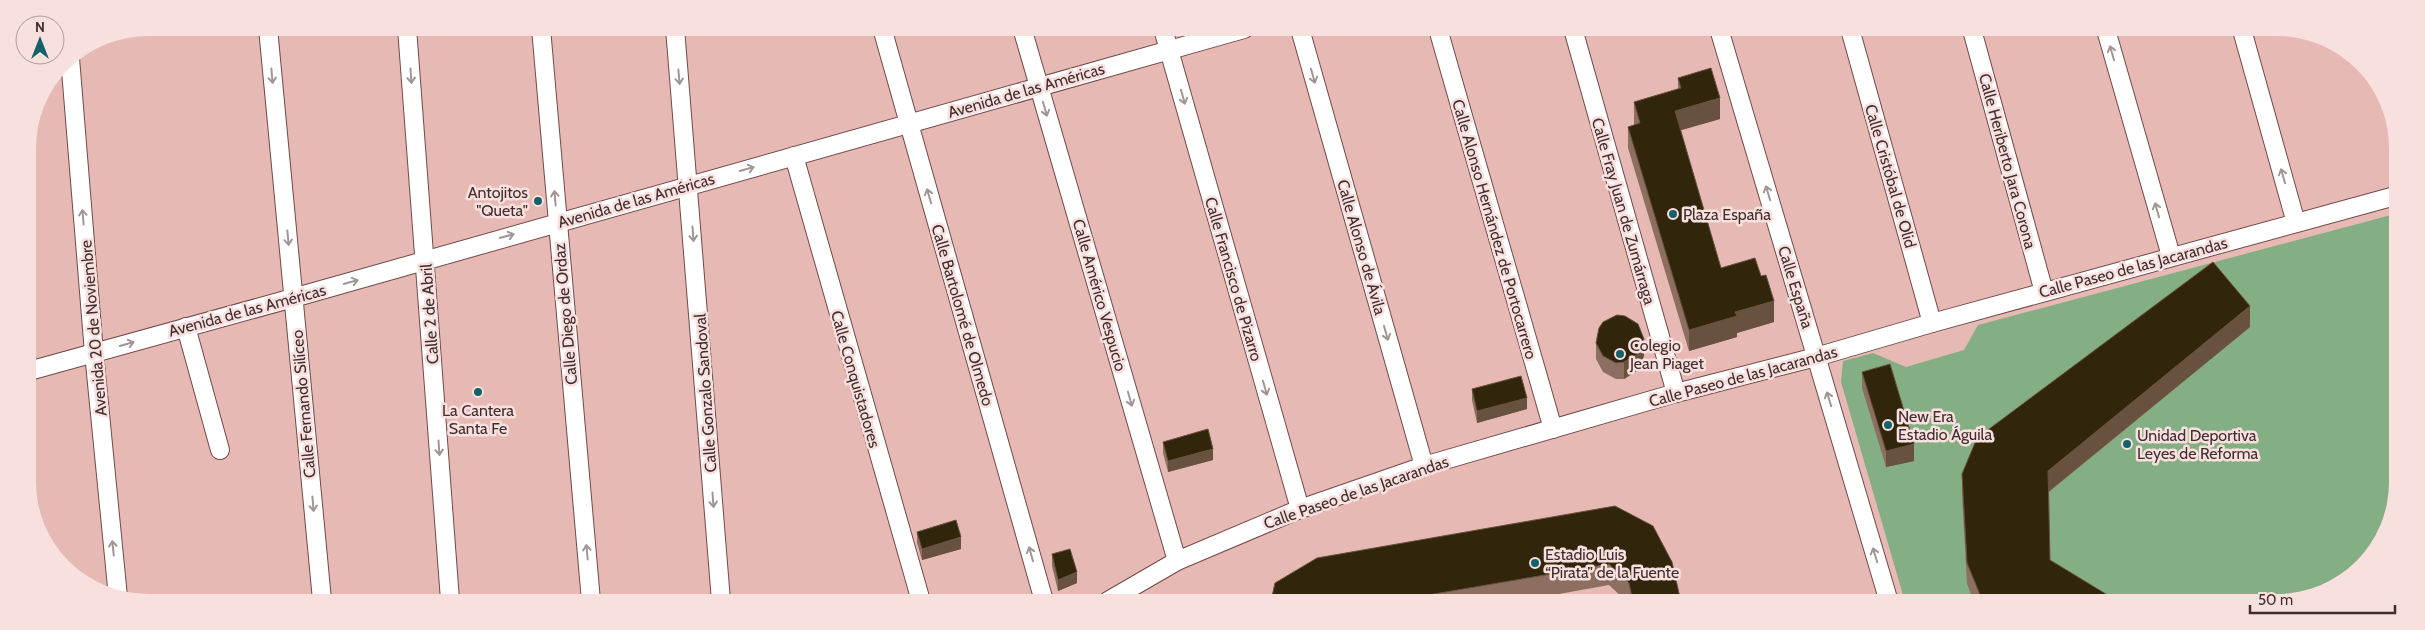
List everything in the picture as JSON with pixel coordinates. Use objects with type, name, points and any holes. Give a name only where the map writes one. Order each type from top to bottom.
[{"type":"street","name":"Calle Fernando Silíceo","points":[[269,36],[321,594]]},
{"type":"street","name":"Calle 2 de Abril","points":[[408,36],[450,594]]},
{"type":"street","name":"Calle Diego de Ordaz","points":[[543,36],[557,222],[590,594]]},
{"type":"street","name":"Calle Gonzalo Sandoval","points":[[676,36],[720,594]]},
{"type":"street","name":"Calle Bartolomé de Olmedo","points":[[884,36],[1042,594]]},
{"type":"street","name":"Calle Américo Vespucio","points":[[1024,36],[1177,561]]},
{"type":"street","name":"Calle Francisco de Pizarro","points":[[1165,36],[1300,509]]},
{"type":"street","name":"Avenida de las Américas","points":[[36,369],[1219,36]]},
{"type":"street","name":"Calle Alonso de Ávila","points":[[1302,36],[1424,466]]},
{"type":"street","name":"Calle Alonso Hernández de Portocarrero","points":[[1440,36],[1553,429]]},
{"type":"street","name":"Calle Fray Juan de Zumárraga","points":[[1575,36],[1676,393]]},
{"type":"street","name":"Calle España","points":[[1721,36],[1887,594]]},
{"type":"street","name":"Calle Cristóbal de Olid","points":[[1852,36],[1932,323]]},
{"type":"street","name":"Calle Heriberto Jara Corona","points":[[1974,36],[2044,292]]},
{"type":"street","points":[[2108,36],[2171,256]]},
{"type":"street","points":[[2244,36],[2296,224]]},
{"type":"street","name":"Avenida 20 de Noviembre","points":[[71,67],[94,353],[117,590]]},
{"type":"street","name":"Calle Conquistadores","points":[[794,156],[919,594]]},
{"type":"street","name":"Calle Paseo de las Jacarandas","points":[[1120,594],[1177,561],[1300,509],[1424,466],[1676,393],[1816,357],[2171,256],[2389,198]]},
{"type":"street","points":[[186,327],[220,450]]},
{"type":"green space","name":"Unidad Deportiva Leyes de Reforma","points":[[2389,216],[2389,482],[2387,504],[2374,538],[2361,556],[2339,575],[2306,590],[2285,594],[1903,594],[1841,382],[1843,361],[1873,353],[1906,367],[1964,350],[1978,325]]},
{"type":"building","name":"Plaza España","points":[[1711,68],[1720,98],[1675,111],[1721,268],[1755,258],[1761,276],[1766,275],[1774,301],[1735,312],[1737,316],[1689,330],[1628,127],[1640,123],[1634,102],[1681,88],[1678,78]]},
{"type":"building","points":[[2213,262],[2250,306],[2048,471],[2050,560],[2106,594],[1980,594],[1967,563],[1962,474],[1977,438]]},
{"type":"building","points":[[1617,315],[1625,316],[1638,324],[1644,339],[1638,354],[1624,362],[1616,363],[1603,356],[1596,343],[1599,328],[1603,322]]},
{"type":"building","name":"New Era Estadio Águila","points":[[1890,364],[1914,444],[1886,451],[1862,372]]},
{"type":"building","points":[[1521,376],[1527,398],[1477,411],[1472,389]]},
{"type":"building","points":[[1208,429],[1213,449],[1168,461],[1163,442]]},
{"type":"building","points":[[1615,506],[1653,526],[1672,562],[1679,594],[1631,594],[1629,583],[1609,564],[1434,594],[1273,594],[1275,583],[1317,558]]},
{"type":"building","points":[[956,520],[961,537],[922,549],[917,532]]},
{"type":"building","points":[[1070,549],[1077,572],[1058,580],[1052,554]]},
{"type":"place","name":"Antojitos \"Queta\"","points":[[538,201]]},
{"type":"place","name":"Plaza España","points":[[1673,214]]},
{"type":"place","name":"Colegio Jean Piaget","points":[[1620,354]]},
{"type":"place","name":"La Cantera Santa Fe","points":[[478,392]]},
{"type":"place","name":"New Era Estadio Águila","points":[[1888,425]]},
{"type":"place","name":"Unidad Deportiva Leyes de Reforma","points":[[2127,444]]},
{"type":"place","name":"Estadio Luis “Pirata” de la Fuente","points":[[1535,563]]}]
